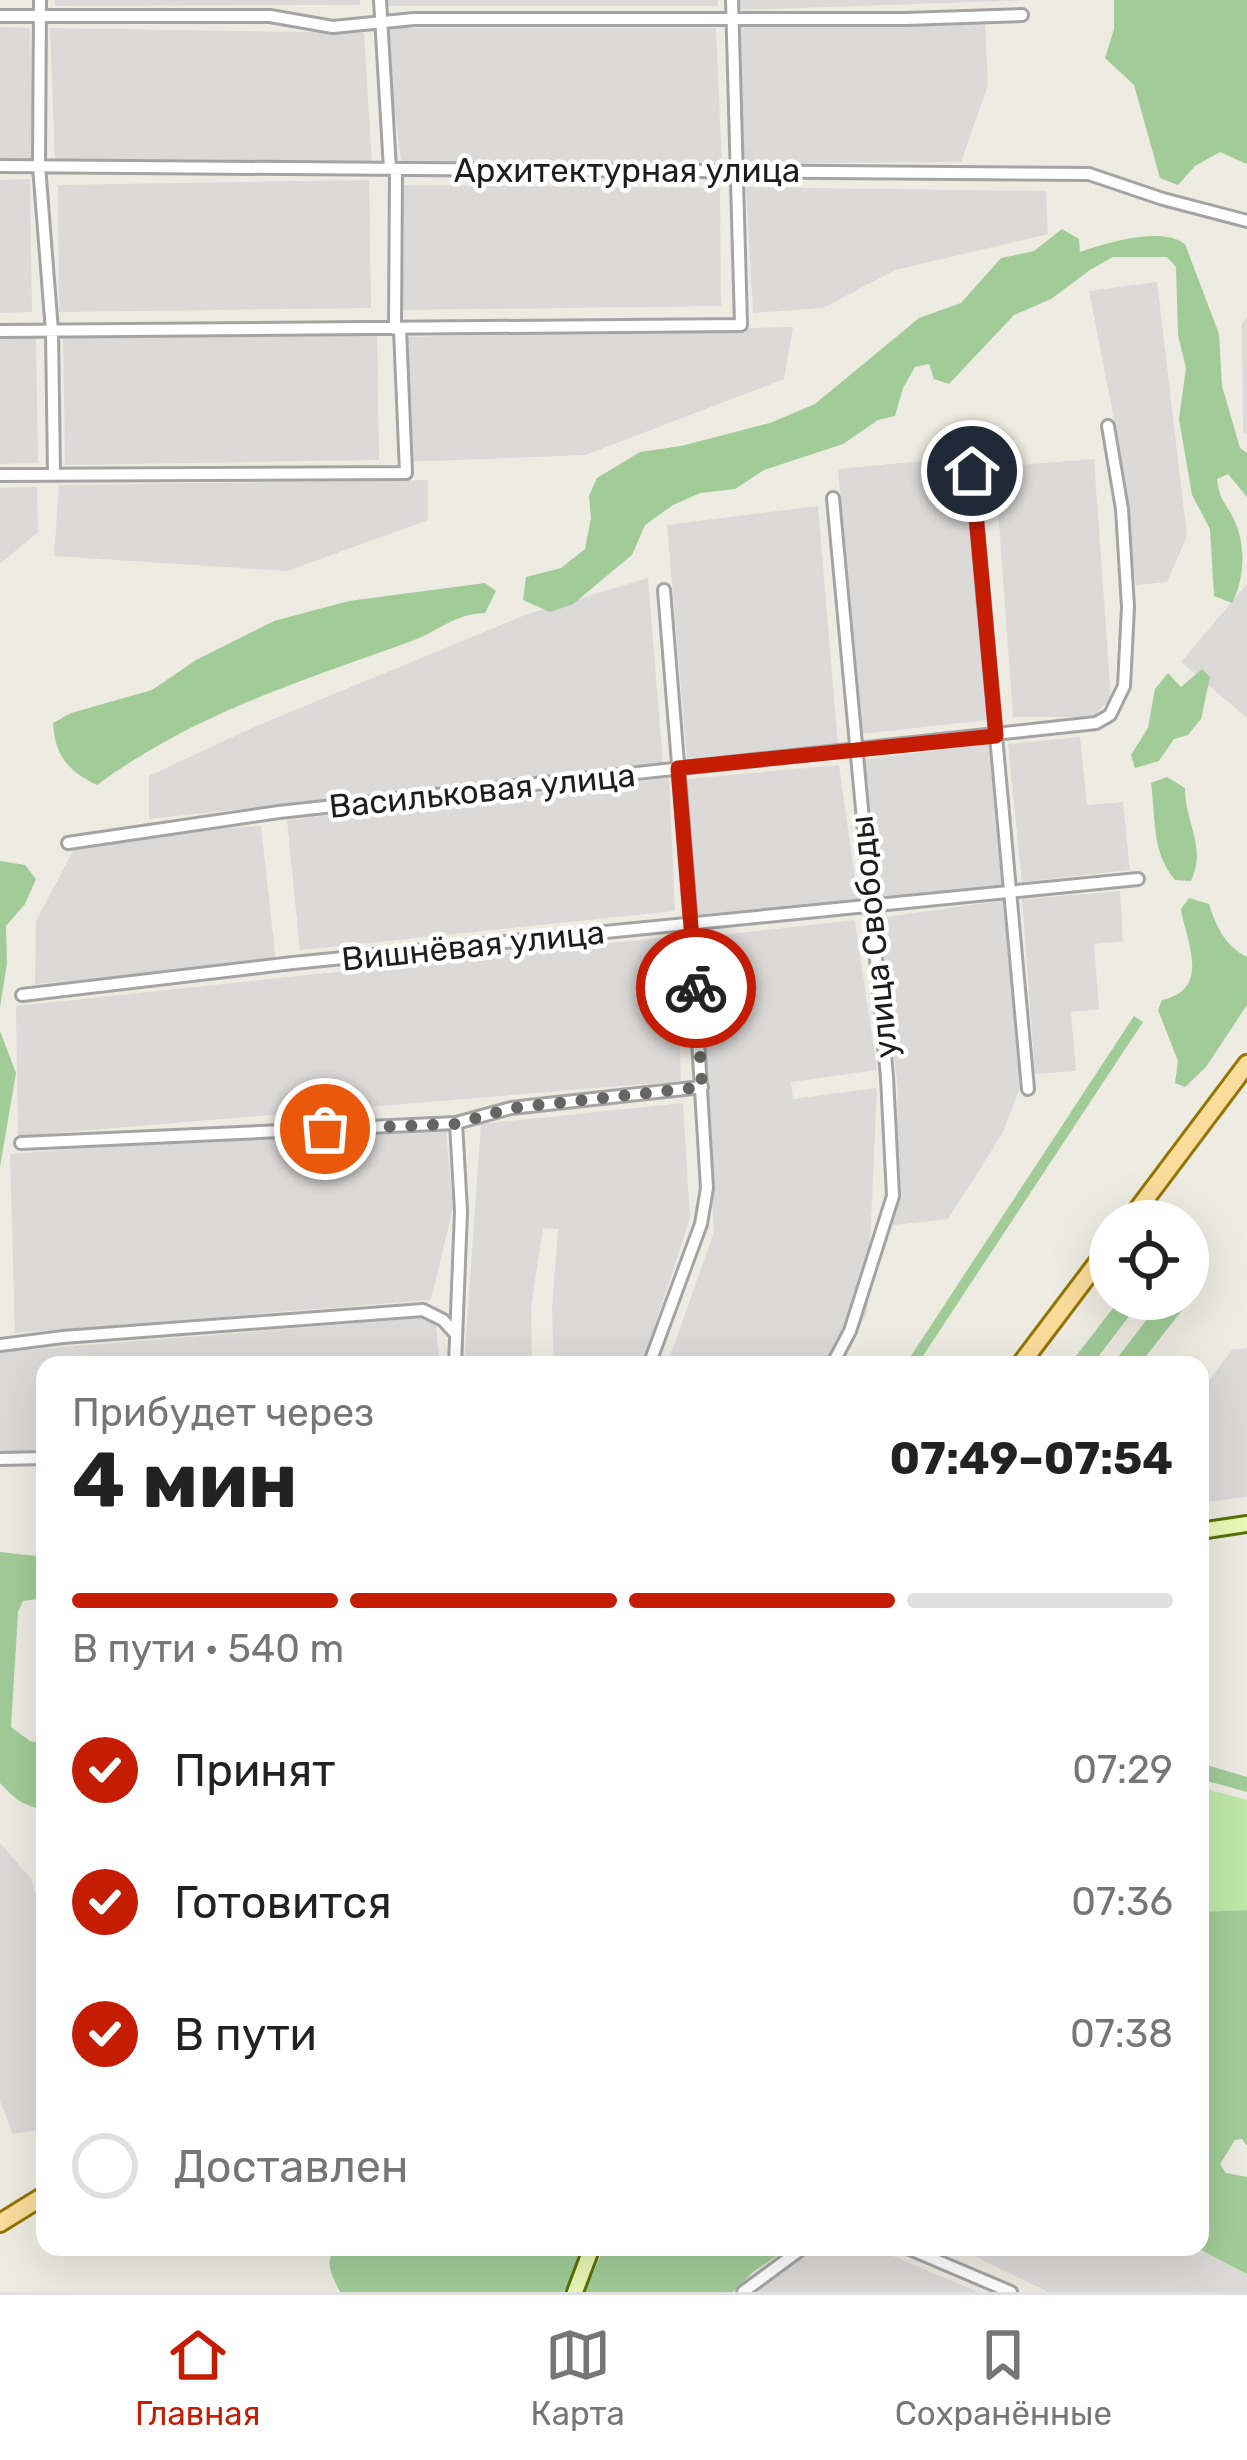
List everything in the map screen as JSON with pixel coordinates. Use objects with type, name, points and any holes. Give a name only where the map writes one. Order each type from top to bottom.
[{"type":"main road","points":[[1145,1200],[1247,1064]]},
{"type":"main road","points":[[1027,1356],[1089,1274]]},
{"type":"main road","points":[[0,2223],[36,2201]]},
{"type":"street","points":[[40,0],[39,166],[52,331],[54,474]]},
{"type":"street","points":[[0,475],[406,473],[393,169],[380,0]]},
{"type":"street","points":[[0,331],[741,325],[732,0]]},
{"type":"street","points":[[0,16],[270,16],[333,27],[382,22],[1022,15]]},
{"type":"street","name":"Архитектурная улица","points":[[0,166],[1089,173],[1163,199],[1247,220]]},
{"type":"street","name":"Васильковая улица","points":[[68,843],[279,812],[1096,723],[1110,715],[1124,686],[1128,607],[1122,509],[1108,426]]},
{"type":"street","points":[[981,451],[972,471],[1028,1089]]},
{"type":"street","name":"улица Свободы","points":[[833,498],[887,1077],[893,1196],[850,1331],[837,1356]]},
{"type":"street","points":[[653,1356],[701,1224],[707,1188],[692,925],[664,590]]},
{"type":"street","name":"Вишнёвая улица","points":[[22,995],[293,963],[1138,879]]},
{"type":"street","points":[[21,1143],[455,1124],[512,1108],[702,1087]]},
{"type":"street","points":[[455,1124],[461,1211],[455,1356]]},
{"type":"street","points":[[0,1345],[63,1336],[423,1310],[454,1332]]},
{"type":"street","points":[[0,1459],[36,1458]]},
{"type":"street","points":[[1209,1530],[1247,1524]]},
{"type":"street","points":[[574,2292],[588,2256]]},
{"type":"street","points":[[743,2292],[791,2256]]},
{"type":"street","points":[[926,2256],[1011,2292]]},
{"type":"shaded area","points":[[55,0],[360,0],[360,5],[55,6]]},
{"type":"shaded area","points":[[386,0],[718,0],[718,6],[387,6]]},
{"type":"shaded area","points":[[737,0],[1029,0],[738,10]]},
{"type":"shaded area","points":[[985,23],[988,85],[961,162],[742,164],[737,27]]},
{"type":"shaded area","points":[[0,27],[30,28],[34,162],[0,162]]},
{"type":"shaded area","points":[[50,28],[364,33],[372,164],[55,162]]},
{"type":"shaded area","points":[[384,28],[716,28],[722,167],[401,162]]},
{"type":"shaded area","points":[[30,179],[32,312],[0,313],[0,180]]},
{"type":"shaded area","points":[[369,180],[371,308],[59,312],[58,185]]},
{"type":"shaded area","points":[[394,185],[720,188],[721,306],[402,310]]},
{"type":"shaded area","points":[[746,187],[1046,191],[1048,234],[895,270],[823,308],[753,313]]},
{"type":"shaded area","points":[[1157,282],[1187,536],[1167,582],[1136,585],[1115,424],[1089,291]]},
{"type":"shaded area","points":[[1247,317],[1247,435],[1243,432],[1242,323]]},
{"type":"shaded area","points":[[793,327],[784,379],[585,455],[405,462],[400,337]]},
{"type":"shaded area","points":[[377,332],[379,460],[65,465],[63,336]]},
{"type":"shaded area","points":[[36,334],[38,463],[0,464],[0,335]]},
{"type":"shaded area","points":[[964,457],[986,720],[862,734],[838,469]]},
{"type":"shaded area","points":[[1094,459],[1111,699],[1092,717],[1013,717],[995,467]]},
{"type":"shaded area","points":[[428,480],[428,520],[287,571],[54,556],[59,485]]},
{"type":"shaded area","points":[[37,487],[38,532],[0,564],[0,488]]},
{"type":"shaded area","points":[[818,506],[838,746],[687,759],[667,525]]},
{"type":"shaded area","points":[[648,578],[663,764],[149,819],[149,776],[254,727],[525,615]]},
{"type":"shaded area","points":[[1247,584],[1247,718],[1181,662]]},
{"type":"shaded area","points":[[1080,737],[1087,805],[1123,802],[1130,870],[1022,882],[1008,744]]},
{"type":"shaded area","points":[[991,744],[1003,886],[878,901],[859,760]]},
{"type":"shaded area","points":[[839,765],[858,900],[695,915],[687,779]]},
{"type":"shaded area","points":[[669,778],[675,911],[300,950],[287,820]]},
{"type":"shaded area","points":[[261,826],[276,962],[35,984],[36,921],[74,849]]},
{"type":"shaded area","points":[[1120,891],[1123,941],[1094,944],[1099,1009],[1071,1012],[1076,1071],[1035,1074],[1022,899]]},
{"type":"shaded area","points":[[1007,900],[1022,1083],[1002,1134],[948,1219],[893,1225],[898,1091],[878,918]]},
{"type":"shaded area","points":[[855,920],[877,1070],[791,1082],[793,1099],[877,1088],[867,1314],[842,1356],[670,1356],[714,1232],[695,938]]},
{"type":"shaded area","points":[[676,936],[681,1081],[18,1136],[16,1006]]},
{"type":"shaded area","points":[[683,1103],[690,1218],[645,1356],[554,1356],[558,1229],[543,1228],[531,1308],[532,1356],[465,1356],[481,1124]]},
{"type":"shaded area","points":[[445,1120],[453,1208],[431,1300],[15,1333],[10,1154]]},
{"type":"shaded area","points":[[435,1317],[439,1356],[36,1356],[36,1451],[0,1452],[0,1352]]},
{"type":"shaded area","points":[[1247,1348],[1247,1497],[1209,1502],[1209,1380],[1232,1350]]},
{"type":"shaded area","points":[[0,1843],[32,1880],[36,1898],[36,2130],[13,2134],[0,2101]]},
{"type":"shaded area","points":[[1209,2254],[1247,2274],[1247,2292],[1048,2292],[975,2256]]},
{"type":"shaded area","points":[[804,2256],[893,2256],[978,2292],[756,2292]]},
{"type":"green space","points":[[1114,0],[1247,0],[1247,164],[1220,152],[1195,166],[1178,185],[1160,178],[1134,85],[1105,58],[1114,29]]},
{"type":"green space","points":[[1062,229],[1079,239],[1080,252],[1148,236],[1185,244],[1219,334],[1222,386],[1240,448],[1247,453],[1247,497],[1228,474],[1217,479],[1241,544],[1241,575],[1232,603],[1214,596],[1210,529],[1192,495],[1179,419],[1186,368],[1178,335],[1176,267],[1167,257],[1113,257],[1051,299],[1014,315],[949,384],[934,379],[929,364],[915,367],[895,416],[878,420],[843,444],[764,470],[735,489],[700,493],[673,505],[645,525],[632,555],[573,604],[550,612],[523,600],[526,577],[561,568],[585,549],[591,518],[589,496],[597,478],[640,452],[770,423],[815,404],[919,318],[961,303],[1001,258],[1034,251]]},
{"type":"green space","points":[[485,583],[496,591],[485,613],[455,620],[209,719],[97,785],[71,768],[60,753],[53,723],[71,713],[152,690],[196,660],[274,621],[349,601]]},
{"type":"green space","points":[[1202,669],[1210,677],[1201,719],[1188,735],[1174,739],[1159,761],[1135,768],[1131,755],[1148,728],[1155,689],[1168,673],[1181,687]]},
{"type":"green space","points":[[1167,777],[1185,788],[1197,857],[1191,881],[1175,880],[1158,846],[1151,783]]},
{"type":"green space","points":[[0,861],[25,865],[36,879],[25,904],[6,926],[7,963],[0,1007]]},
{"type":"green space","points":[[1189,898],[1209,904],[1222,935],[1247,957],[1247,1005],[1206,1067],[1185,1087],[1175,1083],[1178,1061],[1158,1010],[1162,1000],[1187,986],[1191,975],[1181,909]]},
{"type":"green space","points":[[1134,1016],[1143,1022],[923,1356],[911,1356]]},
{"type":"green space","points":[[0,1031],[16,1073],[0,1167]]},
{"type":"green space","points":[[1104,1320],[1126,1320],[1099,1356],[1076,1356]]},
{"type":"green space","points":[[1146,1320],[1174,1320],[1146,1356],[1119,1356]]},
{"type":"green space","points":[[0,1552],[36,1556],[36,1599],[23,1601],[18,1612],[11,1727],[36,1742],[36,1807],[20,1801],[0,1783]]},
{"type":"green space","points":[[1209,1766],[1247,1777],[1247,1792],[1209,1781]]},
{"type":"green space","points":[[1209,1789],[1247,1800],[1247,1910],[1209,1912]]},
{"type":"green space","points":[[1247,1910],[1247,2146],[1242,2139],[1235,2140],[1220,2164],[1226,2173],[1247,2177],[1247,2274],[1209,2254],[1209,1912]]},
{"type":"green space","points":[[331,2256],[583,2256],[564,2292],[340,2292]]},
{"type":"green space","points":[[600,2256],[777,2256],[733,2292],[585,2292]]},
{"type":"way so far","points":[[325,1129],[455,1124],[512,1108],[702,1087],[696,988]]},
{"type":"route","points":[[696,988],[678,768],[996,736],[972,471]]}]
